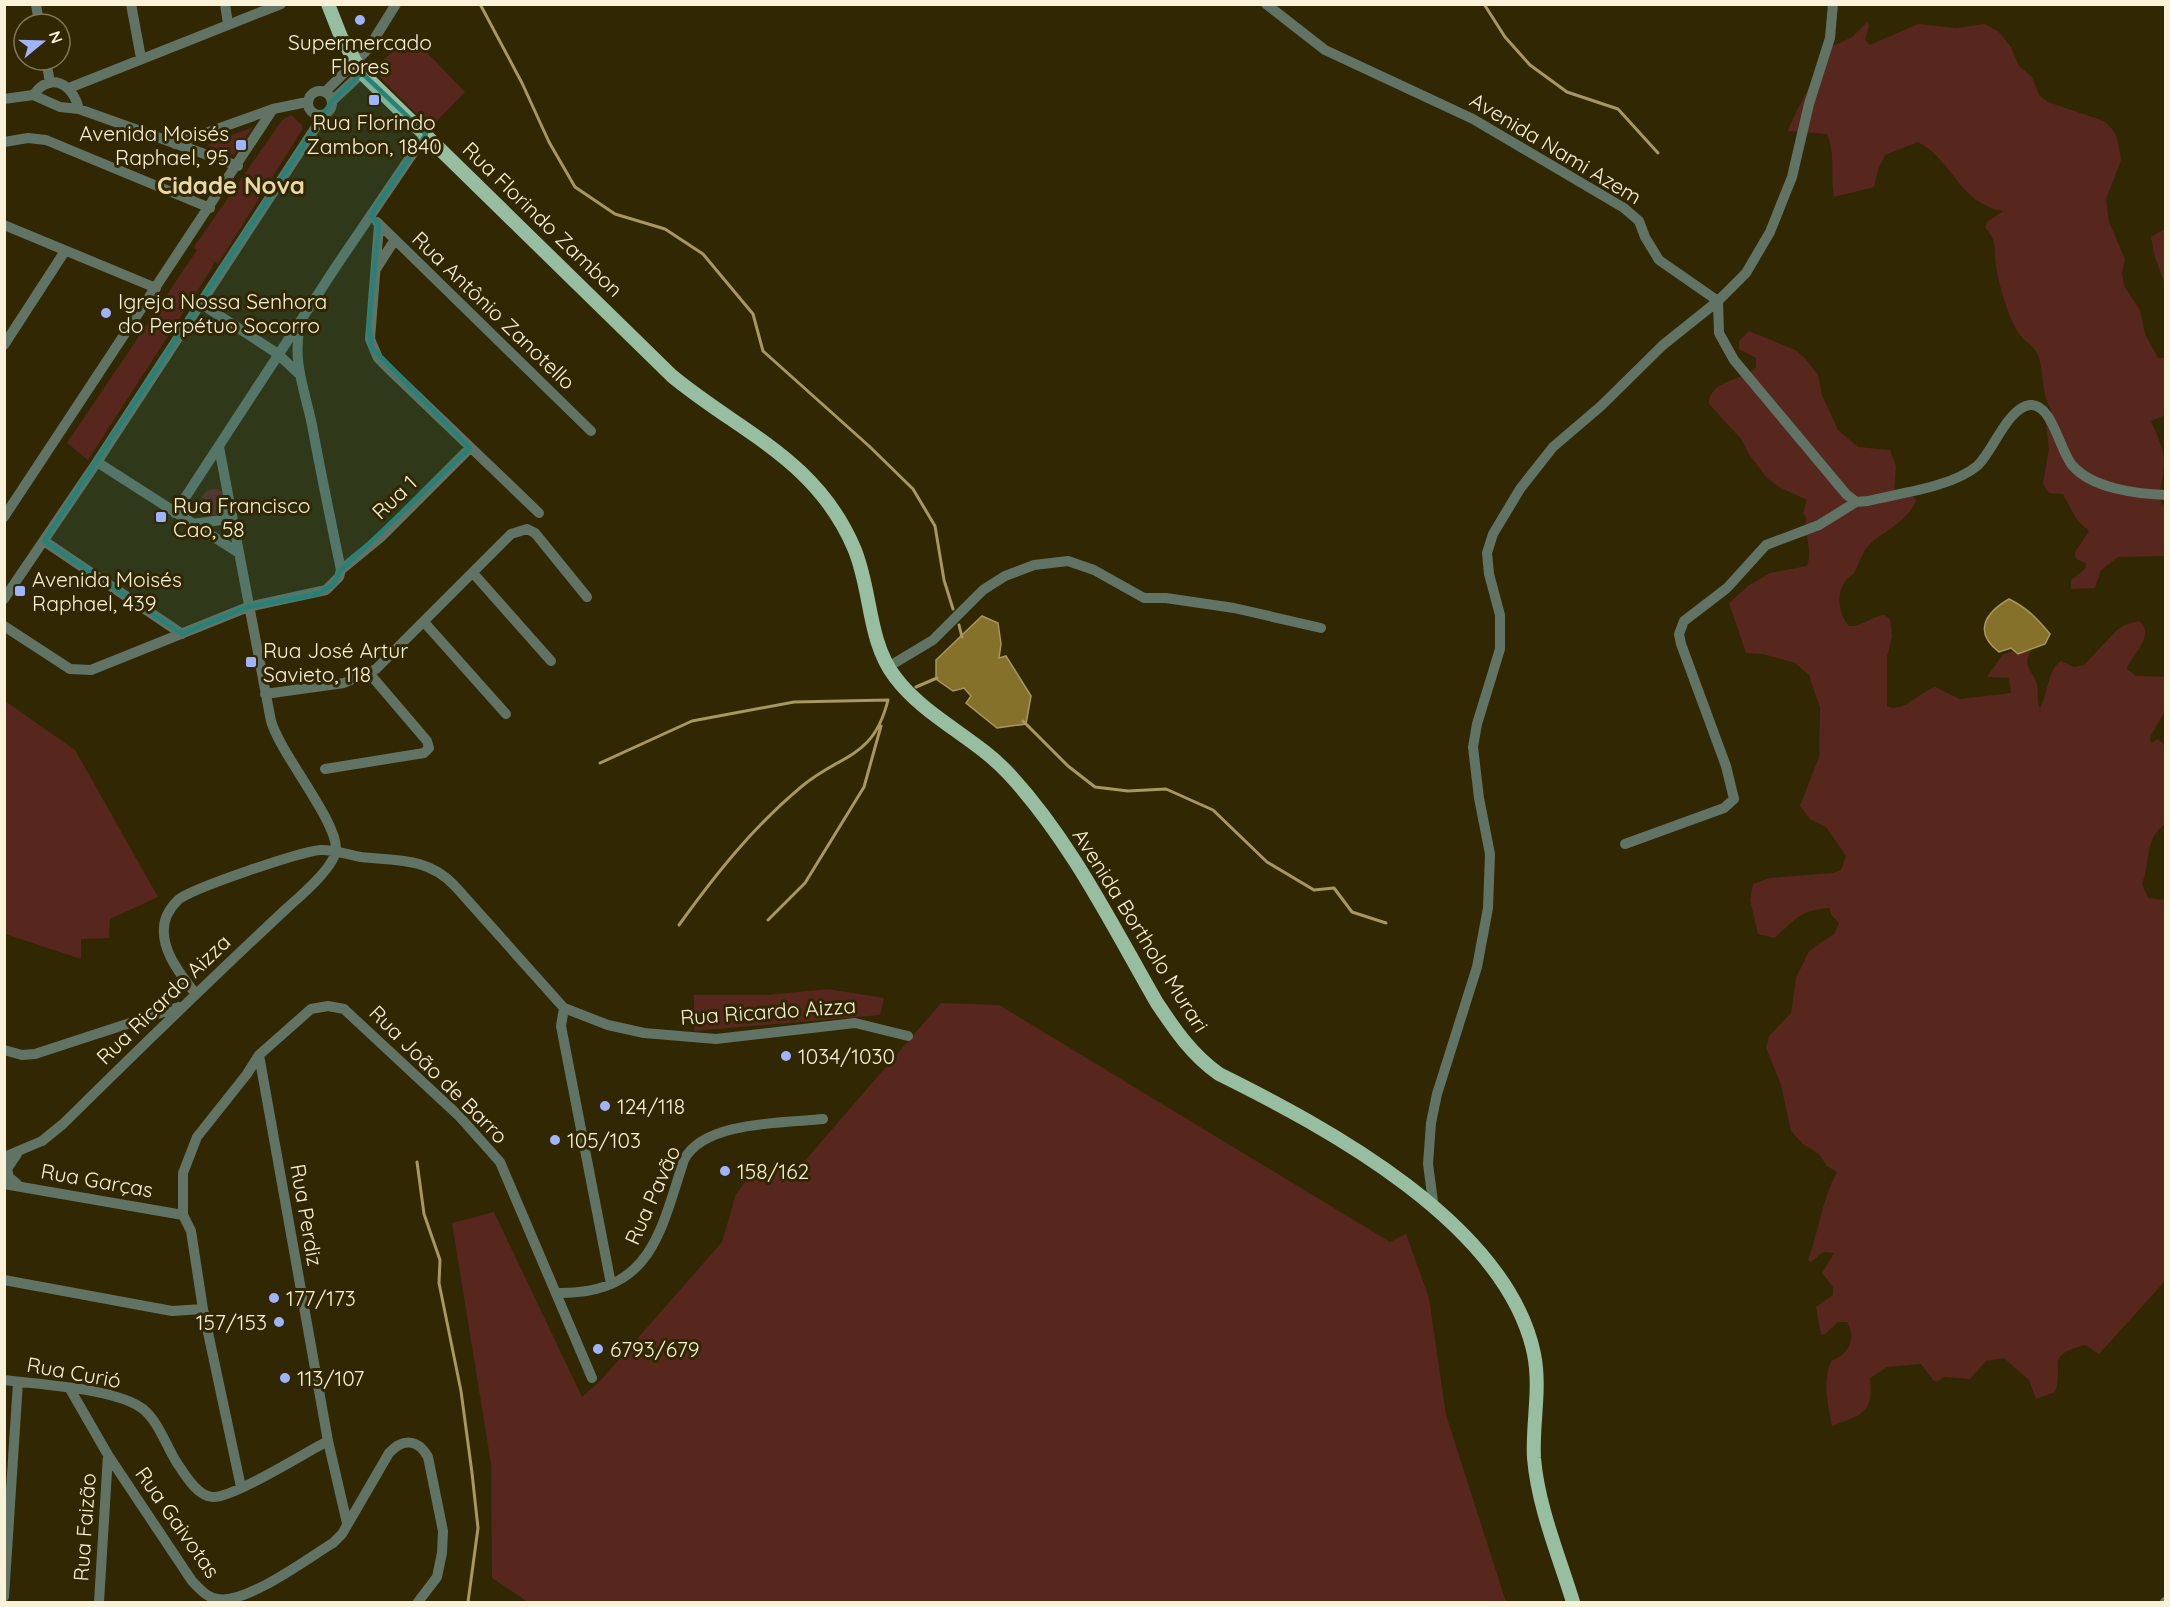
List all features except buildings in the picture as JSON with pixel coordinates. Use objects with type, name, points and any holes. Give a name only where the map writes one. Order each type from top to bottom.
[{"type":"main road","name":"Rua Florindo Zambon","points":[[328,4],[358,68],[645,350]]},
{"type":"main road","name":"Avenida Bortholo Murari","points":[[645,350],[691,392],[787,458],[823,496],[846,531],[855,551],[868,596],[876,636],[888,667],[907,690],[1008,773],[1050,824],[1157,1003],[1176,1032],[1203,1063],[1353,1147],[1434,1209],[1498,1276],[1517,1306],[1528,1330],[1537,1369],[1534,1456],[1537,1483],[1573,1602]]},
{"type":"street","points":[[131,4],[141,58]]},
{"type":"street","points":[[225,4],[228,24]]},
{"type":"street","points":[[33,95],[41,86],[50,83],[69,88],[280,4]]},
{"type":"street","points":[[4,599],[97,462],[323,116],[330,110],[332,101],[358,68],[396,4]]},
{"type":"street","name":"Avenida Nami Azem","points":[[1266,4],[1325,50],[1473,119],[1624,208],[1639,221],[1645,237],[1659,260],[1718,301]]},
{"type":"street","points":[[1434,1209],[1428,1164],[1431,1123],[1437,1094],[1477,968],[1488,908],[1490,854],[1479,798],[1473,747],[1477,724],[1500,650],[1500,615],[1489,574],[1487,553],[1493,534],[1520,489],[1553,447],[1601,406],[1663,345],[1718,301],[1746,273],[1783,204],[1830,39],[1833,4]]},
{"type":"street","points":[[175,144],[273,110],[308,102],[316,91],[325,92],[358,68]]},
{"type":"street","points":[[48,72],[50,83]]},
{"type":"street","points":[[69,88],[79,110]]},
{"type":"street","points":[[325,92],[332,101]]},
{"type":"street","points":[[4,99],[33,95],[60,107],[79,110],[238,166]]},
{"type":"street","points":[[308,102],[312,113],[323,116]]},
{"type":"street","points":[[4,517],[273,110]]},
{"type":"street","points":[[176,513],[278,354],[426,134]]},
{"type":"street","points":[[4,142],[28,138],[46,140],[210,208]]},
{"type":"street","name":"Rua Antônio Zanotello","points":[[371,215],[394,241],[591,431]]},
{"type":"street","points":[[4,225],[156,288]]},
{"type":"street","points":[[379,225],[369,325],[372,348],[393,373],[539,513]]},
{"type":"street","points":[[375,269],[394,241]]},
{"type":"street","points":[[4,345],[9,330],[65,251]]},
{"type":"street","points":[[1718,301],[1719,333],[1734,360],[1846,494],[1856,502]]},
{"type":"street","points":[[200,303],[278,354],[298,373]]},
{"type":"street","points":[[302,318],[297,349],[298,373],[308,406],[341,570]]},
{"type":"street","points":[[1625,844],[1724,808],[1734,799],[1726,766],[1679,634],[1684,621],[1727,588],[1766,545],[1819,525],[1856,502],[1960,478],[1978,465],[2016,412],[2028,405],[2038,406],[2047,412],[2061,447],[2081,475],[2104,484],[2166,495]]},
{"type":"street","points":[[195,993],[175,968],[166,941],[167,916],[178,900],[214,883],[303,854],[335,847],[327,822],[277,739],[265,694],[219,447]]},
{"type":"street","name":"Rua 1","points":[[4,626],[70,669],[91,670],[248,607],[326,590],[339,577],[341,570],[374,543],[470,448]]},
{"type":"street","points":[[97,462],[239,553]]},
{"type":"street","points":[[193,524],[221,520],[230,505]]},
{"type":"street","points":[[265,694],[344,683],[369,673],[388,659],[511,534],[527,529],[535,533],[587,597]]},
{"type":"street","points":[[44,541],[182,634]]},
{"type":"street","points":[[888,667],[933,640],[983,590],[1005,576],[1034,566],[1068,561],[1094,570],[1144,598],[1166,598],[1234,608],[1321,628]]},
{"type":"street","points":[[473,573],[551,661]]},
{"type":"street","points":[[424,622],[506,714]]},
{"type":"street","points":[[325,769],[424,753],[429,748],[427,741],[369,673]]},
{"type":"street","name":"Rua Ricardo Aizza","points":[[4,1157],[42,1141],[63,1124],[195,993],[306,890],[330,864],[335,847],[406,860],[440,873],[454,885],[564,1008],[608,1025],[669,1037],[716,1039],[855,1023],[908,1035]]},
{"type":"street","points":[[4,1050],[22,1055],[35,1054],[182,1006]]},
{"type":"street","name":"Rua João de Barro","points":[[241,1487],[203,1309],[191,1231],[183,1215],[183,1173],[188,1154],[197,1137],[247,1074],[259,1055],[311,1008],[328,1006],[344,1010],[459,1116],[500,1162],[592,1378]]},
{"type":"street","points":[[564,1008],[561,1026],[611,1284]]},
{"type":"street","name":"Rua Perdiz","points":[[259,1055],[328,1441],[347,1523]]},
{"type":"street","name":"Rua Pavão","points":[[557,1293],[588,1291],[611,1284],[630,1274],[649,1255],[661,1230],[684,1160],[689,1150],[698,1142],[729,1130],[823,1119]]},
{"type":"street","points":[[18,1153],[7,1169],[9,1177],[18,1185]]},
{"type":"street","name":"Rua Garças","points":[[4,1184],[183,1215]]},
{"type":"street","points":[[4,1280],[172,1311],[203,1309]]},
{"type":"street","name":"Rua Curió","points":[[4,1380],[109,1396],[129,1401],[142,1408],[152,1418],[178,1464],[202,1494],[212,1497],[224,1496],[328,1441]]},
{"type":"street","points":[[4,1597],[18,1382]]},
{"type":"street","name":"Rua Gaivotas","points":[[70,1389],[108,1455],[192,1581],[204,1594],[218,1599],[247,1594],[333,1543],[396,1446],[406,1442],[415,1442],[423,1448],[435,1483],[443,1532],[437,1577],[418,1602]]},
{"type":"street","name":"Rua Faizão","points":[[99,1602],[108,1455]]},
{"type":"highlighted area","points":[[362,73],[426,134],[371,215],[379,225],[369,325],[372,348],[470,448],[341,570],[333,585],[316,594],[248,607],[182,634],[44,541],[332,101]]},
{"type":"shaded area","points":[[1867,22],[1869,26],[1865,40],[1870,45],[1918,24],[1957,28],[1984,24],[1998,31],[2011,47],[2019,66],[2032,77],[2039,95],[2048,102],[2104,121],[2117,137],[2121,160],[2106,199],[2109,222],[2125,259],[2122,272],[2124,286],[2140,310],[2145,334],[2158,358],[2165,358],[2165,415],[2151,421],[2164,457],[2160,493],[2162,505],[2165,503],[2165,556],[2118,557],[2101,570],[2095,588],[2071,589],[2071,580],[2085,569],[2086,563],[2076,559],[2075,552],[2089,531],[2077,520],[2063,494],[2049,493],[2043,484],[2049,448],[2046,424],[2052,411],[2045,396],[2037,353],[2017,330],[2009,313],[1997,273],[1994,242],[1985,227],[1987,222],[2003,211],[1988,207],[1976,200],[1940,159],[1918,142],[1885,155],[1874,187],[1834,197],[1832,157],[1827,134],[1788,131],[1827,49],[1852,37]]},
{"type":"shaded area","points":[[410,35],[465,92],[430,128],[373,70]]},
{"type":"shaded area","points":[[291,115],[302,125],[302,130],[218,264],[203,254],[214,262],[212,268],[88,460],[67,443],[197,250],[194,247],[282,120]]},
{"type":"shaded area","points":[[253,127],[234,155],[207,145]]},
{"type":"shaded area","points":[[2165,229],[2165,285],[2154,254],[2151,237]]},
{"type":"shaded area","points":[[1749,331],[1795,350],[1805,358],[1818,375],[1822,395],[1838,430],[1858,447],[1890,450],[1896,466],[1894,493],[1913,496],[1916,500],[1908,514],[1867,547],[1854,573],[1844,583],[1839,599],[1841,611],[1849,626],[1884,615],[1890,619],[1892,637],[1887,657],[1887,706],[1893,708],[1905,705],[1935,687],[1960,699],[2011,693],[2009,678],[1987,677],[2003,654],[2025,648],[2031,651],[2027,660],[2037,684],[2040,708],[2053,670],[2061,661],[2074,667],[2084,665],[2117,630],[2139,621],[2144,627],[2144,639],[2127,669],[2136,676],[2165,677],[2165,711],[2150,737],[2151,743],[2158,739],[2165,745],[2165,824],[2154,836],[2142,884],[2148,898],[2165,900],[2165,1281],[2099,1354],[2085,1345],[2064,1353],[2058,1362],[2055,1392],[2036,1399],[2029,1380],[2004,1358],[1986,1361],[1970,1379],[1944,1377],[1937,1382],[1921,1364],[1887,1367],[1870,1378],[1870,1399],[1864,1411],[1832,1426],[1827,1393],[1828,1369],[1831,1361],[1846,1351],[1851,1334],[1847,1322],[1838,1322],[1821,1335],[1816,1307],[1833,1295],[1833,1287],[1822,1273],[1834,1253],[1823,1252],[1811,1262],[1808,1260],[1828,1193],[1837,1172],[1827,1166],[1819,1154],[1803,1144],[1791,1131],[1781,1085],[1766,1048],[1769,1036],[1791,1013],[1796,978],[1809,951],[1834,934],[1839,923],[1832,916],[1829,908],[1819,909],[1798,917],[1774,938],[1758,934],[1750,900],[1753,884],[1770,878],[1833,873],[1841,870],[1846,856],[1826,827],[1810,819],[1800,806],[1819,757],[1820,708],[1809,675],[1795,663],[1763,654],[1746,653],[1729,603],[1748,586],[1770,573],[1807,566],[1809,560],[1806,518],[1803,513],[1807,500],[1779,487],[1767,478],[1749,454],[1742,440],[1709,404],[1710,396],[1720,385],[1756,367],[1756,358],[1739,349],[1739,341]]},
{"type":"shaded area","points":[[214,489],[223,493],[227,502],[223,511],[214,515],[205,511],[201,502],[205,493]]},
{"type":"shaded area","points":[[2009,599],[2031,614],[2050,634],[2045,644],[2018,654],[2011,648],[1999,652],[1991,645],[1984,630],[1985,623],[1994,610]]},
{"type":"shaded area","points":[[982,616],[998,623],[1001,644],[999,658],[1006,656],[1031,696],[1026,724],[997,728],[966,703],[971,696],[964,688],[953,691],[936,679],[936,660]]},
{"type":"shaded area","points":[[5,701],[75,750],[158,897],[110,919],[109,938],[81,939],[81,959],[5,934]]},
{"type":"shaded area","points":[[828,989],[884,998],[880,1015],[694,1031],[694,995],[768,995]]},
{"type":"shaded area","points":[[941,1003],[999,1005],[1390,1242],[1406,1234],[1429,1298],[1446,1415],[1506,1602],[528,1602],[492,1578],[491,1464],[452,1223],[494,1212],[582,1397],[600,1381],[722,1242],[736,1194],[754,1171],[803,1163]]},
{"type":"waterway","points":[[480,4],[522,83],[549,142],[575,187],[615,214],[665,229],[703,254],[753,314],[763,351],[869,446],[913,489],[935,526],[944,580],[953,609]]},
{"type":"waterway","points":[[1484,4],[1505,37],[1530,65],[1567,92],[1618,109],[1658,153]]},
{"type":"waterway","points":[[959,625],[962,637]]},
{"type":"waterway","points":[[916,687],[937,678]]},
{"type":"waterway","points":[[600,763],[692,721],[794,702],[888,700],[882,720],[864,745],[816,776],[783,802],[721,870],[679,925]]},
{"type":"waterway","points":[[1023,721],[1068,766],[1095,787],[1128,791],[1166,789],[1213,810],[1267,862],[1314,890],[1334,888],[1352,912],[1386,923]]},
{"type":"waterway","points":[[768,920],[805,883],[864,787],[881,726]]},
{"type":"waterway","points":[[417,1162],[424,1214],[440,1260],[439,1283],[461,1391],[472,1473],[478,1528],[468,1602]]},
{"type":"place","name":"Supermercado Flores","points":[[360,20]]},
{"type":"place","name":"Rua Florindo Zambon, 1840","points":[[374,100]]},
{"type":"place","name":"Avenida Moisés Raphael, 95","points":[[241,145]]},
{"type":"place","name":"Igreja Nossa Senhora do Perpétuo Socorro","points":[[106,313]]},
{"type":"place","name":"Rua Francisco Cao, 58","points":[[161,517]]},
{"type":"place","name":"Avenida Moisés Raphael, 439","points":[[20,591]]},
{"type":"place","name":"Rua José Artur Savieto, 118","points":[[251,662]]},
{"type":"place","name":"1034/1030","points":[[786,1056]]},
{"type":"place","name":"124/118","points":[[605,1106]]},
{"type":"place","name":"105/103","points":[[555,1140]]},
{"type":"place","name":"158/162","points":[[725,1171]]},
{"type":"place","name":"177/173","points":[[274,1298]]},
{"type":"place","name":"157/153","points":[[279,1322]]},
{"type":"place","name":"6793/679","points":[[598,1349]]},
{"type":"place","name":"113/107","points":[[285,1378]]},
{"type":"district","name":"Cidade Nova","points":[[231,185]]}]
